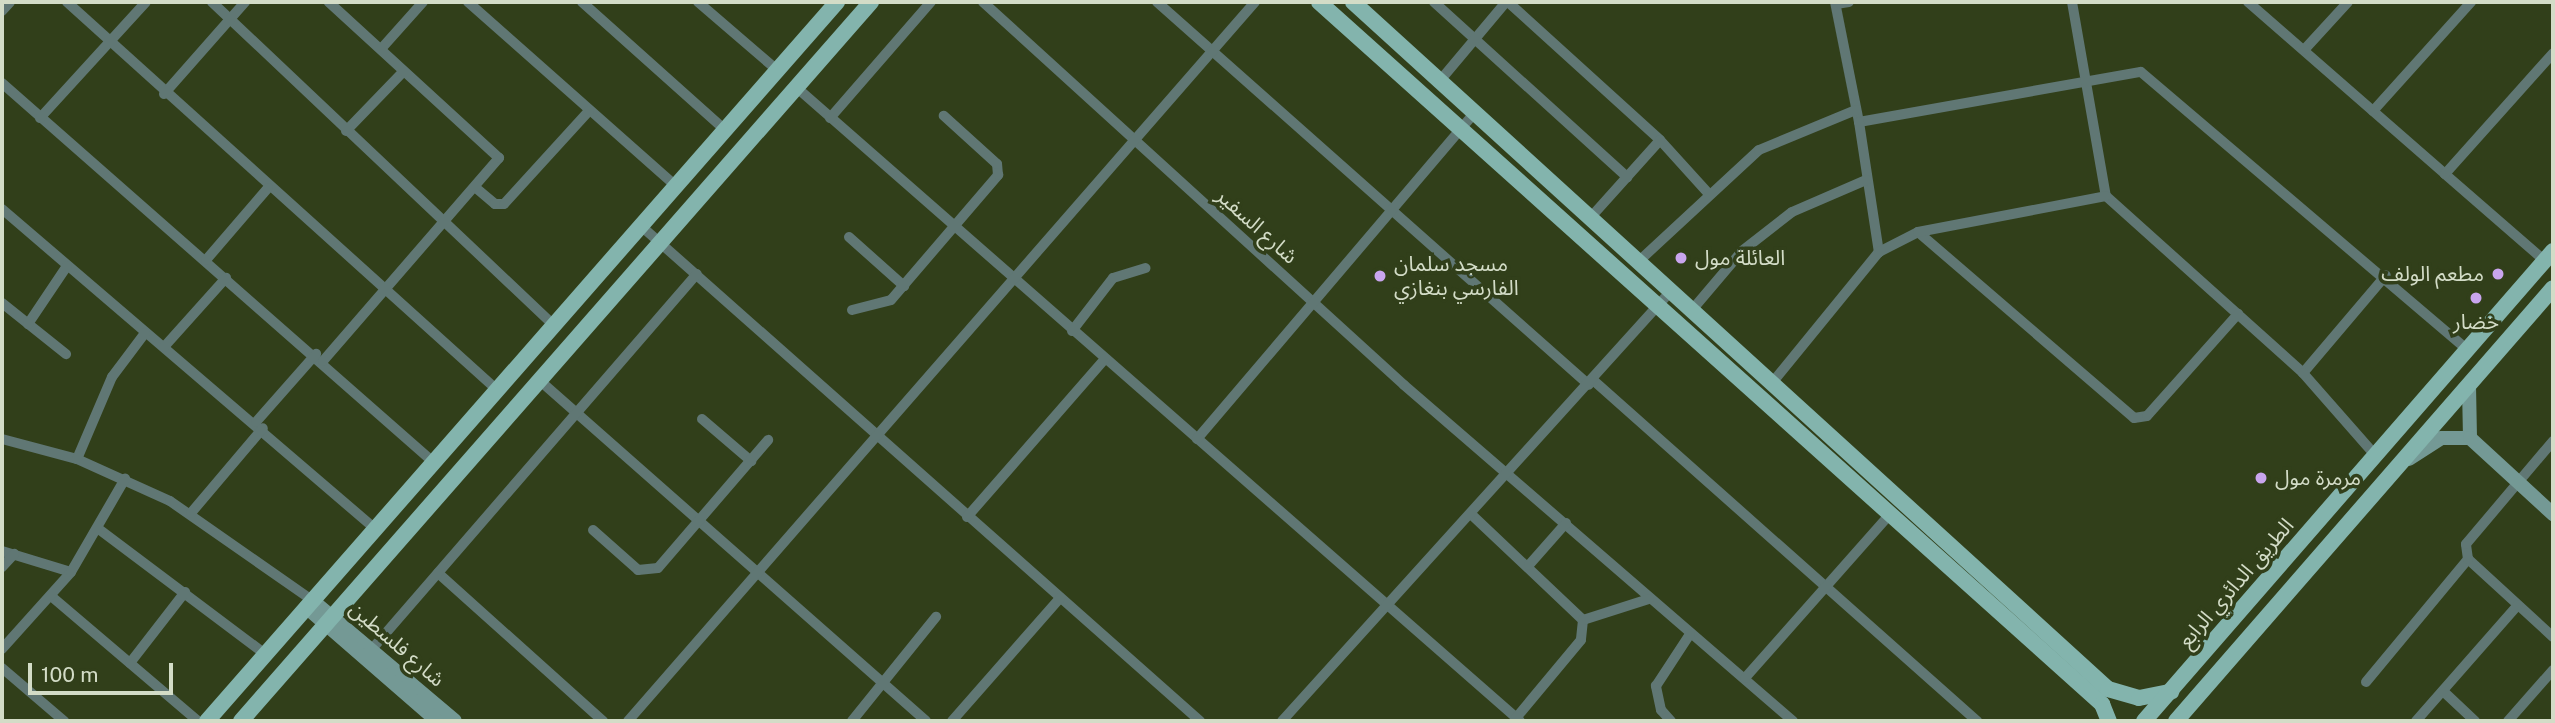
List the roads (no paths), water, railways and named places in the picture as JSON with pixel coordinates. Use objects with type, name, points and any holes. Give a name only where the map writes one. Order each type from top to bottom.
[{"type":"main road","points":[[207,721],[265,654],[306,601],[837,2]]},
{"type":"main road","points":[[241,721],[871,2]]},
{"type":"main road","points":[[1319,2],[2102,704],[2109,721]]},
{"type":"main road","points":[[1353,2],[2108,689],[2139,698],[2171,692]]},
{"type":"main road","points":[[1539,201],[1553,184]]},
{"type":"main road","name":"الطريق الدائري الرابع","points":[[2144,721],[2549,256]]},
{"type":"main road","points":[[2176,721],[2553,288]]},
{"type":"main road","points":[[2498,314],[2504,327],[2516,331]]},
{"type":"main road","points":[[2464,353],[2474,379]]},
{"type":"main road","points":[[2190,721],[2192,703]]},
{"type":"street","points":[[2,10],[10,2]]},
{"type":"street","points":[[67,2],[108,43],[383,292],[496,389]]},
{"type":"street","points":[[40,118],[146,2]]},
{"type":"street","points":[[212,2],[444,226],[552,324]]},
{"type":"street","points":[[164,94],[244,2]]},
{"type":"street","points":[[191,513],[260,425],[319,357],[444,226],[498,161],[497,153],[329,2]]},
{"type":"street","points":[[381,49],[423,2]]},
{"type":"street","points":[[468,2],[675,186]]},
{"type":"street","points":[[582,2],[725,130]]},
{"type":"street","points":[[698,2],[777,70]]},
{"type":"street","points":[[830,118],[930,2]]},
{"type":"street","name":"شارع السفير","points":[[983,2],[1312,301],[1649,599],[1793,721]]},
{"type":"street","points":[[1157,2],[1591,383],[1828,583],[1976,721]]},
{"type":"street","points":[[628,721],[877,439],[1014,277],[1255,2]]},
{"type":"street","points":[[1434,2],[1627,177]]},
{"type":"street","points":[[1438,82],[1507,2],[1660,140],[1709,194]]},
{"type":"street","points":[[1849,2],[1836,3],[1880,252]]},
{"type":"street","points":[[2072,2],[2089,82],[2106,196],[2303,373],[2376,456]]},
{"type":"street","points":[[2248,2],[2445,174],[2549,256]]},
{"type":"street","points":[[2304,50],[2347,2]]},
{"type":"street","points":[[2374,111],[2471,2]]},
{"type":"street","points":[[2445,174],[2553,54]]},
{"type":"street","points":[[346,131],[404,71]]},
{"type":"street","points":[[1859,122],[2089,82],[2147,75],[2386,275],[2464,353]]},
{"type":"street","points":[[2,83],[319,357],[432,461]]},
{"type":"street","points":[[796,88],[1518,720],[1581,640],[1583,620]]},
{"type":"street","points":[[1639,261],[1759,150],[1856,110]]},
{"type":"street","points":[[476,188],[495,204],[504,204],[589,111]]},
{"type":"street","points":[[1197,439],[1474,114]]},
{"type":"street","points":[[852,310],[891,299],[1000,169],[944,117]]},
{"type":"street","points":[[1591,217],[1660,140]]},
{"type":"street","points":[[1692,310],[1735,258],[1792,212],[1866,180]]},
{"type":"street","points":[[206,260],[268,188]]},
{"type":"street","points":[[1772,383],[1880,252],[1918,232],[2106,196]]},
{"type":"street","points":[[2,209],[145,333],[260,425],[373,527]]},
{"type":"street","points":[[640,225],[877,439],[1200,721]]},
{"type":"street","points":[[1918,232],[2134,418],[2147,416],[2238,314]]},
{"type":"street","points":[[849,237],[904,286]]},
{"type":"street","points":[[28,324],[67,266]]},
{"type":"street","points":[[1072,331],[1113,278],[1145,268]]},
{"type":"street","points":[[372,649],[697,274]]},
{"type":"street","points":[[2303,373],[2386,275]]},
{"type":"street","points":[[164,347],[226,278]]},
{"type":"street","points":[[1282,721],[1386,605],[1473,516],[1671,291]]},
{"type":"street","points":[[2,303],[66,354]]},
{"type":"street","points":[[76,459],[112,377],[145,333]]},
{"type":"street","points":[[967,517],[1105,359]]},
{"type":"street","points":[[538,379],[700,526],[926,721]]},
{"type":"street","points":[[2470,438],[2474,379]]},
{"type":"street","points":[[702,419],[751,461]]},
{"type":"street","points":[[2399,465],[2441,438],[2470,438],[2553,514]]},
{"type":"street","points":[[2,439],[76,459],[125,479],[191,513],[306,601]]},
{"type":"street","points":[[593,530],[644,572],[658,568],[700,526],[768,440]]},
{"type":"street","points":[[2553,441],[2466,544],[2468,559],[2553,637]]},
{"type":"street","points":[[2,649],[71,572],[100,530],[125,479]]},
{"type":"street","points":[[1745,678],[1889,515]]},
{"type":"street","points":[[1473,516],[1529,565],[1583,620]]},
{"type":"street","points":[[1529,565],[1566,523]]},
{"type":"street","points":[[100,530],[265,654]]},
{"type":"street","points":[[2,551],[71,572]]},
{"type":"street","points":[[2,567],[14,554]]},
{"type":"street","points":[[2366,682],[2468,559]]},
{"type":"street","points":[[438,573],[603,721]]},
{"type":"street","points":[[130,663],[185,592]]},
{"type":"street","points":[[51,596],[198,721]]},
{"type":"street","points":[[952,721],[1059,598]]},
{"type":"street","points":[[1583,620],[1649,599]]},
{"type":"street","name":"شارع فلسطين","points":[[306,601],[437,721]]},
{"type":"street","points":[[2416,721],[2518,605]]},
{"type":"street","points":[[852,721],[884,685],[936,617]]},
{"type":"street","name":"شارع فلسطين","points":[[329,620],[372,649],[455,721]]},
{"type":"street","points":[[1671,721],[1661,710],[1656,686],[1690,634]]},
{"type":"street","points":[[2,668],[64,721]]},
{"type":"street","points":[[2508,721],[2553,670]]},
{"type":"street","points":[[2443,691],[2475,721]]},
{"type":"place","name":"العائلة مول","points":[[1681,258]]},
{"type":"place","name":"مطعم الولف","points":[[2498,274]]},
{"type":"place","name":"مسجد سلمان الفارسي بنغازي","points":[[1380,276]]},
{"type":"place","name":"خضار","points":[[2476,298]]},
{"type":"place","name":"مرمرة مول","points":[[2261,478]]}]
